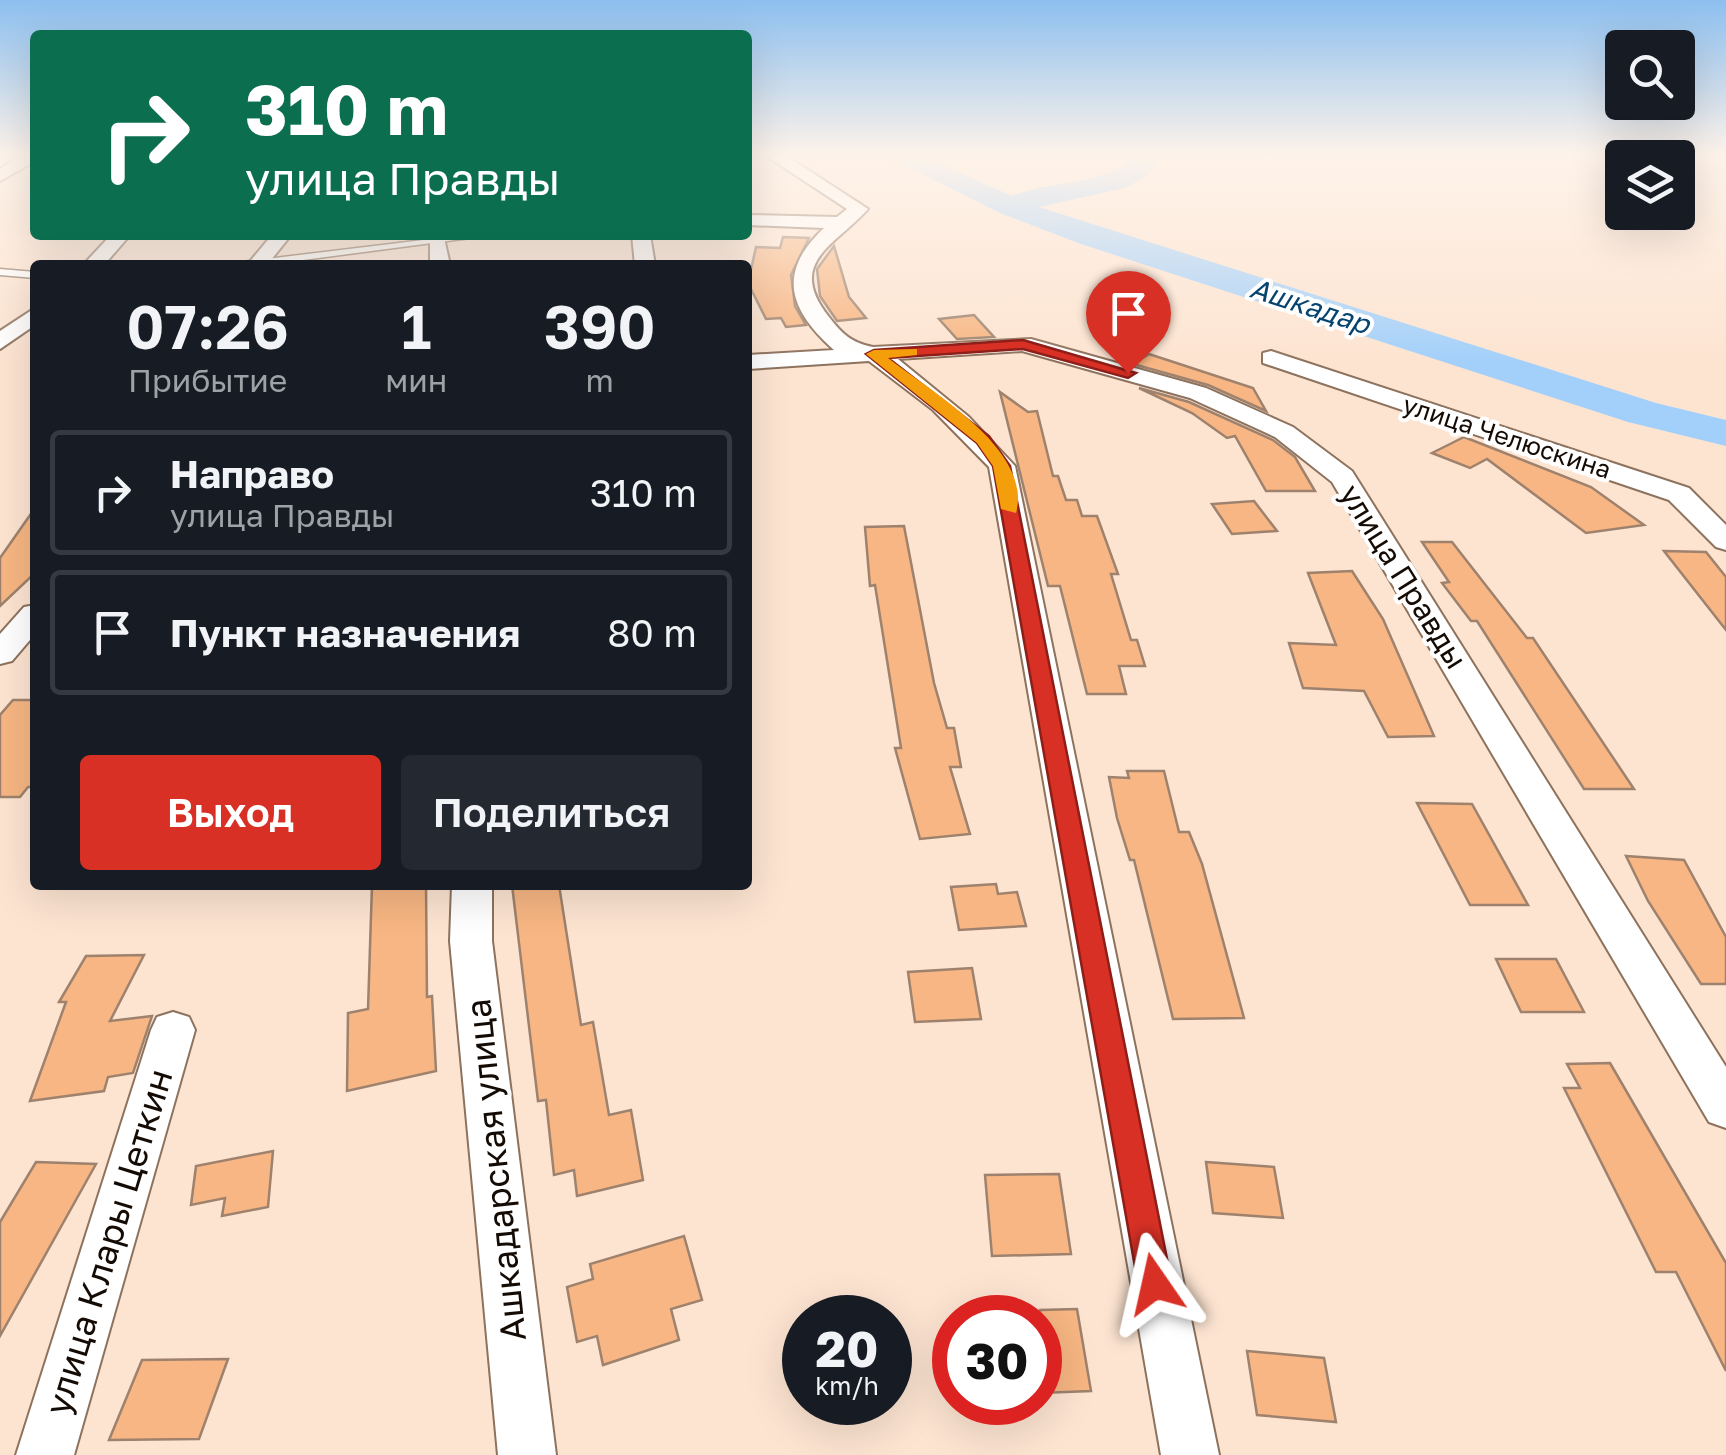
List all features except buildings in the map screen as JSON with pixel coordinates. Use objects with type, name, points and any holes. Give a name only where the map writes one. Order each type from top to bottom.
[{"type":"street","points":[[839,225],[810,252],[798,280],[804,302],[836,340],[850,350],[874,354],[983,440],[1002,466],[1190,1455]]},
{"type":"street","points":[[98,260],[116,240]]},
{"type":"street","points":[[261,260],[278,240]]},
{"type":"street","points":[[437,242],[439,260]]},
{"type":"street","points":[[0,342],[30,318]]},
{"type":"street","name":"улица Правды","points":[[752,362],[1023,344],[1198,392],[1284,432],[1343,477],[1726,1108]]},
{"type":"street","name":"улица Челюскина","points":[[1270,358],[1679,494],[1726,541]]},
{"type":"street","points":[[0,654],[30,620]]},
{"type":"street","name":"Ашкадарская улица","points":[[472,890],[471,941],[527,1455]]},
{"type":"street","name":"улица Клары Цеткин","points":[[45,1455],[173,1030]]},
{"type":"lane","points":[[291,260],[452,240]]},
{"type":"lane","points":[[0,272],[30,275]]},
{"type":"waterway","name":"Ашкадар","points":[[1059,225],[1643,413],[1726,433]]},
{"type":"slow traffic","points":[[912,352],[874,354],[983,440],[1002,466],[1010,509]]},
{"type":"route","points":[[1128,373],[1023,344],[874,354],[983,440],[1002,466],[1155,1284]]}]
